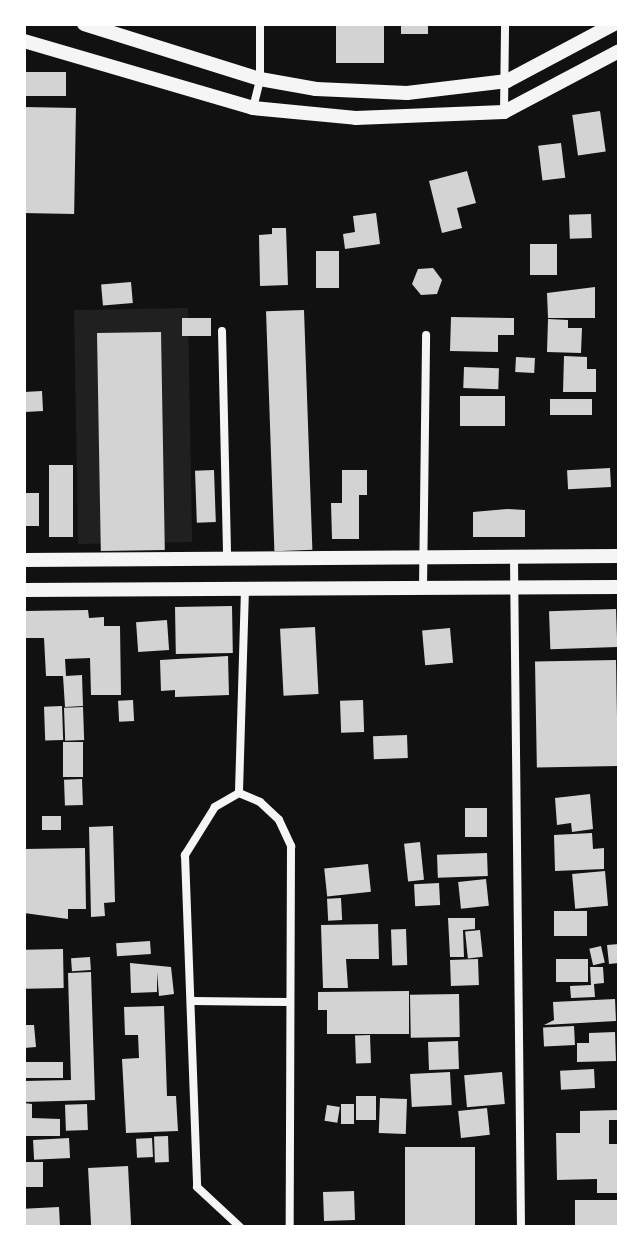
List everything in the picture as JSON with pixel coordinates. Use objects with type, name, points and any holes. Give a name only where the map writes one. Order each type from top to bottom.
[{"type":"main road","points":[[84,24],[260,79],[316,89],[407,93],[507,81],[614,24]]},
{"type":"main road","points":[[24,41],[253,108],[356,118],[504,112],[619,51]]},
{"type":"main road","points":[[24,560],[619,556]]},
{"type":"main road","points":[[24,590],[619,587]]},
{"type":"street","points":[[253,108],[260,79],[260,24]]},
{"type":"street","points":[[504,112],[507,81],[505,24]]},
{"type":"street","points":[[222,331],[227,558]]},
{"type":"street","points":[[423,590],[426,335]]},
{"type":"street","points":[[514,559],[521,1227]]},
{"type":"street","points":[[239,793],[245,588]]},
{"type":"street","points":[[239,793],[215,807],[185,855],[193,1001],[197,1187],[240,1227]]},
{"type":"street","points":[[239,793],[260,802],[279,820],[291,846],[290,1227]]},
{"type":"street","points":[[193,1001],[290,1002]]},
{"type":"shaded area","points":[[188,308],[192,542],[78,544],[74,310]]},
{"type":"building","points":[[336,24],[384,24],[384,63],[336,63]]},
{"type":"building","points":[[401,24],[428,24],[428,34],[401,34]]},
{"type":"building","points":[[24,72],[66,72],[66,96],[24,96]]},
{"type":"building","points":[[24,107],[76,108],[74,214],[24,213]]},
{"type":"building","points":[[600,111],[606,152],[578,155],[572,115]]},
{"type":"building","points":[[561,143],[565,178],[542,181],[538,146]]},
{"type":"building","points":[[467,171],[476,203],[457,208],[462,228],[442,233],[429,181]]},
{"type":"building","points":[[376,213],[380,244],[345,249],[343,234],[355,232],[353,216]]},
{"type":"building","points":[[591,214],[592,238],[570,239],[569,215]]},
{"type":"building","points":[[272,228],[286,228],[288,285],[260,286],[259,235],[272,234]]},
{"type":"building","points":[[530,244],[557,244],[557,275],[530,275]]},
{"type":"building","points":[[316,251],[339,251],[339,288],[316,288]]},
{"type":"building","points":[[433,268],[442,280],[437,294],[421,295],[412,284],[418,269]]},
{"type":"building","points":[[131,282],[133,303],[103,306],[101,285]]},
{"type":"building","points":[[595,287],[595,318],[548,318],[547,293]]},
{"type":"building","points":[[304,310],[312,550],[274,551],[266,311]]},
{"type":"building","points":[[451,317],[514,318],[514,335],[498,335],[498,352],[450,351]]},
{"type":"building","points":[[182,318],[211,318],[211,336],[182,336]]},
{"type":"building","points":[[548,319],[568,320],[568,328],[582,328],[581,353],[547,352]]},
{"type":"building","points":[[161,332],[165,550],[101,551],[97,333]]},
{"type":"building","points":[[564,356],[587,357],[587,369],[596,369],[596,392],[563,392]]},
{"type":"building","points":[[516,357],[535,358],[534,373],[515,372]]},
{"type":"building","points":[[464,367],[499,368],[498,389],[463,388]]},
{"type":"building","points":[[42,391],[43,411],[25,412],[24,392]]},
{"type":"building","points":[[460,396],[505,396],[505,426],[460,426]]},
{"type":"building","points":[[550,399],[592,399],[592,415],[550,415]]},
{"type":"building","points":[[49,465],[73,465],[73,537],[49,537]]},
{"type":"building","points":[[610,468],[611,487],[568,489],[567,470]]},
{"type":"building","points":[[214,470],[216,522],[197,523],[195,471]]},
{"type":"building","points":[[342,470],[367,470],[367,495],[359,495],[359,539],[332,539],[331,503],[342,503]]},
{"type":"building","points":[[24,493],[39,493],[39,526],[24,526]]},
{"type":"building","points":[[525,510],[525,537],[473,537],[473,512]]},
{"type":"building","points":[[232,606],[233,653],[176,654],[175,607]]},
{"type":"building","points":[[616,609],[617,647],[550,649],[549,611]]},
{"type":"building","points":[[88,610],[89,618],[104,617],[104,626],[120,626],[121,695],[91,695],[90,658],[65,659],[66,676],[82,675],[83,706],[65,707],[63,676],[46,676],[44,638],[24,638],[24,611]]},
{"type":"building","points":[[167,620],[169,650],[138,652],[136,622]]},
{"type":"building","points":[[315,627],[319,694],[284,696],[280,629]]},
{"type":"building","points":[[450,628],[453,663],[425,665],[422,630]]},
{"type":"building","points":[[228,656],[229,695],[175,697],[175,690],[161,691],[160,660]]},
{"type":"building","points":[[616,660],[618,766],[537,767],[535,661]]},
{"type":"building","points":[[133,700],[134,721],[119,722],[118,701]]},
{"type":"building","points":[[363,700],[364,732],[341,733],[340,701]]},
{"type":"building","points":[[62,706],[63,740],[45,741],[44,707]]},
{"type":"building","points":[[83,707],[84,740],[65,741],[64,708]]},
{"type":"building","points":[[407,735],[408,758],[374,759],[373,736]]},
{"type":"building","points":[[63,742],[83,742],[83,777],[63,777]]},
{"type":"building","points":[[82,779],[83,805],[65,806],[64,780]]},
{"type":"building","points":[[590,794],[593,829],[572,832],[571,823],[557,825],[555,798]]},
{"type":"building","points":[[465,808],[487,808],[487,837],[465,837]]},
{"type":"building","points":[[42,816],[61,816],[61,830],[42,830]]},
{"type":"building","points":[[113,826],[115,902],[104,903],[105,916],[91,917],[89,827]]},
{"type":"building","points":[[592,833],[593,849],[604,848],[604,869],[555,871],[554,835]]},
{"type":"building","points":[[420,842],[424,880],[408,881],[404,844]]},
{"type":"building","points":[[85,848],[86,909],[68,909],[68,919],[24,913],[24,849]]},
{"type":"building","points":[[487,853],[488,876],[438,878],[437,855]]},
{"type":"building","points":[[368,864],[371,892],[327,896],[324,869]]},
{"type":"building","points":[[605,871],[608,906],[575,909],[572,874]]},
{"type":"building","points":[[486,879],[489,906],[461,909],[458,882]]},
{"type":"building","points":[[439,883],[440,905],[415,906],[414,884]]},
{"type":"building","points":[[341,898],[342,920],[328,921],[327,899]]},
{"type":"building","points":[[554,911],[587,911],[587,936],[554,936]]},
{"type":"building","points":[[448,918],[475,918],[475,929],[463,930],[464,957],[450,957]]},
{"type":"building","points":[[378,924],[379,959],[346,959],[348,988],[323,988],[321,925]]},
{"type":"building","points":[[406,929],[407,965],[392,966],[391,930]]},
{"type":"building","points":[[480,930],[483,957],[468,958],[465,932]]},
{"type":"building","points":[[150,941],[151,954],[117,956],[116,943]]},
{"type":"building","points":[[619,944],[619,963],[609,964],[607,945]]},
{"type":"building","points":[[601,946],[605,963],[593,965],[589,949]]},
{"type":"building","points":[[63,949],[64,988],[26,989],[25,950]]},
{"type":"building","points":[[90,957],[91,970],[72,971],[71,958]]},
{"type":"building","points":[[478,959],[479,985],[451,986],[450,960]]},
{"type":"building","points":[[556,959],[588,959],[588,982],[556,982]]},
{"type":"building","points":[[130,963],[171,967],[174,994],[159,996],[157,972],[157,992],[131,993]]},
{"type":"building","points":[[590,967],[603,967],[604,983],[594,984],[595,997],[571,998],[570,986],[591,985]]},
{"type":"building","points":[[91,972],[95,1100],[24,1102],[24,1081],[71,1080],[68,973]]},
{"type":"building","points":[[409,991],[409,1034],[327,1034],[327,1010],[318,1010],[318,992]]},
{"type":"building","points":[[459,994],[460,1037],[411,1038],[410,995]]},
{"type":"building","points":[[615,999],[616,1021],[544,1025],[554,1020],[553,1002]]},
{"type":"building","points":[[164,1006],[167,1096],[176,1096],[178,1131],[126,1133],[122,1059],[139,1058],[138,1035],[125,1035],[124,1007]]},
{"type":"building","points":[[24,1025],[34,1025],[36,1047],[24,1048]]},
{"type":"building","points":[[574,1026],[575,1045],[544,1047],[543,1028]]},
{"type":"building","points":[[615,1032],[616,1061],[577,1062],[577,1043],[589,1043],[589,1033]]},
{"type":"building","points":[[370,1035],[371,1063],[356,1064],[355,1036]]},
{"type":"building","points":[[458,1041],[459,1069],[429,1070],[428,1042]]},
{"type":"building","points":[[24,1062],[63,1062],[63,1078],[24,1078]]},
{"type":"building","points":[[594,1069],[595,1088],[561,1090],[560,1071]]},
{"type":"building","points":[[450,1072],[452,1105],[412,1107],[410,1074]]},
{"type":"building","points":[[502,1072],[505,1104],[467,1107],[464,1075]]},
{"type":"building","points":[[356,1096],[376,1096],[376,1120],[356,1120]]},
{"type":"building","points":[[380,1098],[407,1099],[406,1134],[379,1133]]},
{"type":"building","points":[[24,1103],[32,1104],[32,1118],[60,1119],[60,1136],[24,1136]]},
{"type":"building","points":[[87,1104],[88,1130],[66,1131],[65,1105]]},
{"type":"building","points":[[341,1104],[354,1104],[354,1124],[341,1124]]},
{"type":"building","points":[[327,1105],[340,1107],[337,1123],[324,1121]]},
{"type":"building","points":[[487,1108],[490,1135],[461,1138],[458,1111]]},
{"type":"building","points":[[619,1110],[619,1120],[609,1120],[609,1144],[619,1144],[619,1193],[597,1193],[597,1179],[557,1180],[556,1133],[580,1133],[580,1111]]},
{"type":"building","points":[[154,1136],[168,1136],[169,1162],[155,1162]]},
{"type":"building","points":[[69,1138],[70,1158],[34,1160],[33,1140]]},
{"type":"building","points":[[152,1138],[153,1157],[137,1158],[136,1139]]},
{"type":"building","points":[[405,1147],[475,1147],[475,1227],[405,1227]]},
{"type":"building","points":[[24,1162],[43,1162],[43,1187],[24,1187]]},
{"type":"building","points":[[128,1166],[131,1227],[91,1227],[88,1168]]},
{"type":"building","points":[[354,1191],[355,1220],[324,1221],[323,1192]]},
{"type":"building","points":[[575,1200],[619,1200],[619,1227],[575,1227]]},
{"type":"building","points":[[59,1207],[60,1227],[25,1227],[24,1209]]}]
